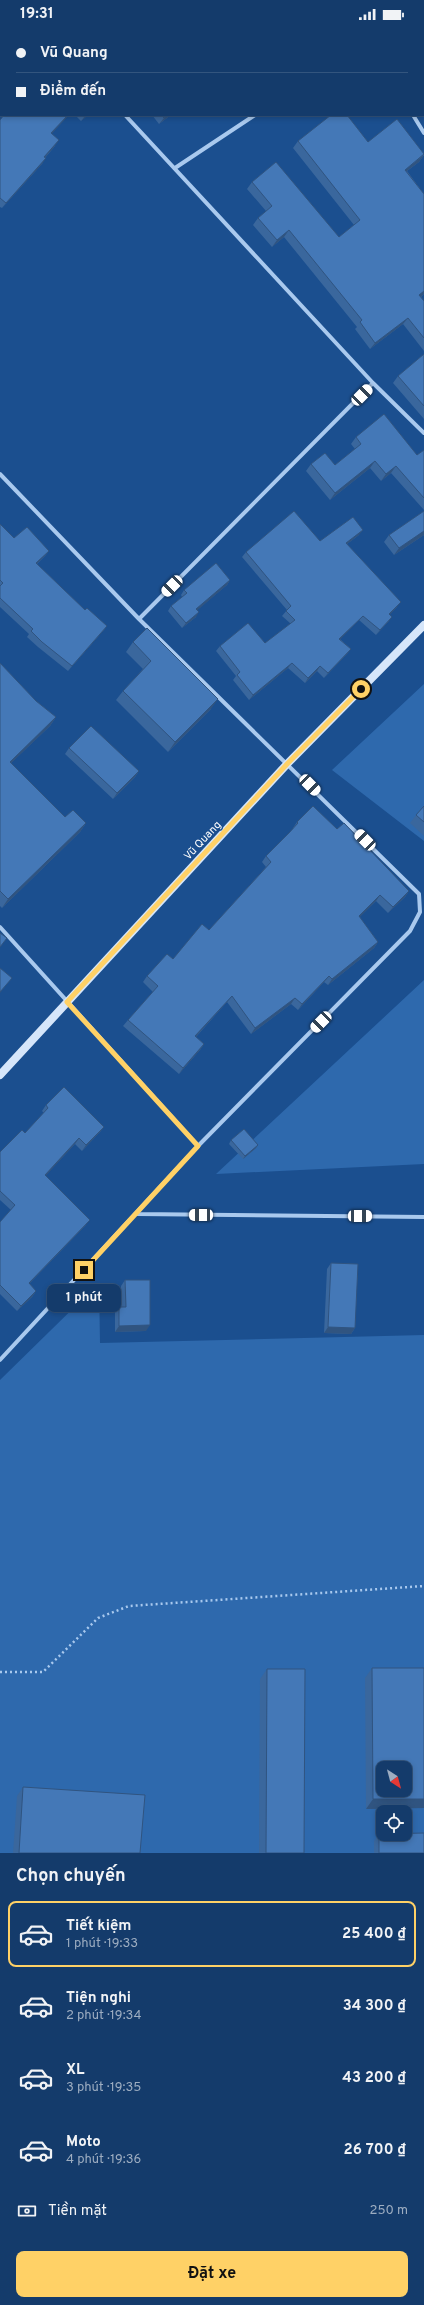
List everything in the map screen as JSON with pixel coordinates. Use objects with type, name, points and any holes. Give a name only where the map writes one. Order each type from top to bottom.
[{"type":"main road","name":"Vũ Quang","points":[[0,1075],[288,763],[424,625]]},
{"type":"street","points":[[126,116],[373,383],[424,433]]},
{"type":"street","points":[[175,168],[253,116]]},
{"type":"street","points":[[414,116],[424,133]]},
{"type":"street","points":[[139,619],[373,383]]},
{"type":"street","points":[[0,474],[139,619],[288,763],[419,894],[420,912]]},
{"type":"street","points":[[0,1360],[137,1214],[198,1146],[410,931],[424,906]]},
{"type":"street","points":[[0,927],[198,1146]]},
{"type":"street","points":[[137,1214],[424,1217]]},
{"type":"path","points":[[0,1672],[43,1672],[98,1618],[129,1606],[424,1586]]},
{"type":"shaded area","points":[[424,684],[424,841],[332,770]]},
{"type":"shaded area","points":[[424,980],[424,1164],[216,1174]]},
{"type":"shaded area","points":[[99,1283],[100,1343],[424,1335],[424,1853],[0,1853],[0,1380]]},
{"type":"building","points":[[3,116],[67,116],[51,133],[59,140],[44,157],[46,158],[6,203],[0,198],[0,120]]},
{"type":"building","points":[[330,116],[348,116],[368,142],[397,119],[424,154],[405,170],[424,194],[424,291],[419,295],[424,301],[424,338],[408,318],[375,343],[360,322],[362,320],[289,230],[277,240],[258,218],[272,206],[252,182],[276,162],[339,237],[360,220],[298,141]]},
{"type":"building","points":[[424,354],[424,406],[398,376]]},
{"type":"building","points":[[384,414],[417,455],[424,450],[424,498],[396,466],[386,474],[375,461],[335,493],[311,464],[325,453],[335,465],[361,444],[356,437]]},
{"type":"building","points":[[294,511],[320,541],[353,517],[363,530],[346,543],[401,602],[389,614],[392,617],[380,630],[363,616],[339,639],[351,649],[328,673],[320,666],[308,678],[292,663],[253,695],[237,675],[240,672],[220,646],[248,623],[265,643],[295,620],[286,611],[291,606],[246,552]]},
{"type":"building","points":[[424,511],[424,531],[399,548],[389,535]]},
{"type":"building","points":[[0,524],[14,538],[27,527],[49,551],[36,563],[85,610],[87,608],[107,626],[72,666],[42,642],[31,631],[33,629],[0,598],[0,586],[3,583],[0,580]]},
{"type":"building","points":[[216,563],[230,580],[196,609],[199,612],[186,623],[171,606],[187,593],[184,590]]},
{"type":"building","points":[[147,628],[218,699],[175,742],[123,691],[151,661],[133,642]]},
{"type":"building","points":[[0,663],[36,701],[56,717],[10,762],[65,817],[73,810],[86,823],[8,899],[0,891]]},
{"type":"building","points":[[91,726],[139,771],[117,793],[69,748]]},
{"type":"building","points":[[313,806],[337,829],[344,823],[409,891],[393,907],[380,895],[359,916],[378,942],[332,979],[329,976],[302,1004],[295,998],[255,1028],[232,996],[195,1036],[204,1044],[183,1068],[128,1020],[158,986],[147,976],[167,954],[173,959],[202,924],[209,930],[271,862],[266,856]]},
{"type":"building","points":[[424,806],[424,822],[416,815]]},
{"type":"building","points":[[0,933],[7,938],[0,947]]},
{"type":"building","points":[[0,968],[12,978],[0,992]]},
{"type":"building","points":[[64,1087],[104,1127],[86,1145],[79,1138],[45,1175],[90,1220],[29,1283],[36,1291],[21,1306],[0,1285],[0,1222],[15,1205],[0,1191],[0,1152],[22,1130],[25,1133],[48,1108],[46,1105]]},
{"type":"building","points":[[244,1129],[258,1145],[245,1156],[231,1140]]},
{"type":"building","points":[[331,1263],[358,1264],[355,1328],[328,1327]]},
{"type":"building","points":[[125,1280],[150,1280],[150,1325],[119,1326],[119,1307],[126,1307]]},
{"type":"building","points":[[372,1668],[424,1668],[424,1799],[373,1799]]},
{"type":"building","points":[[267,1669],[305,1669],[304,1853],[266,1853]]},
{"type":"building","points":[[23,1787],[145,1795],[140,1853],[19,1853]]},
{"type":"building","points":[[412,1833],[424,1833],[424,1853],[379,1853],[379,1841],[412,1841]]},
{"type":"route","points":[[84,1270],[198,1146],[67,1002],[288,763],[361,689]]}]
